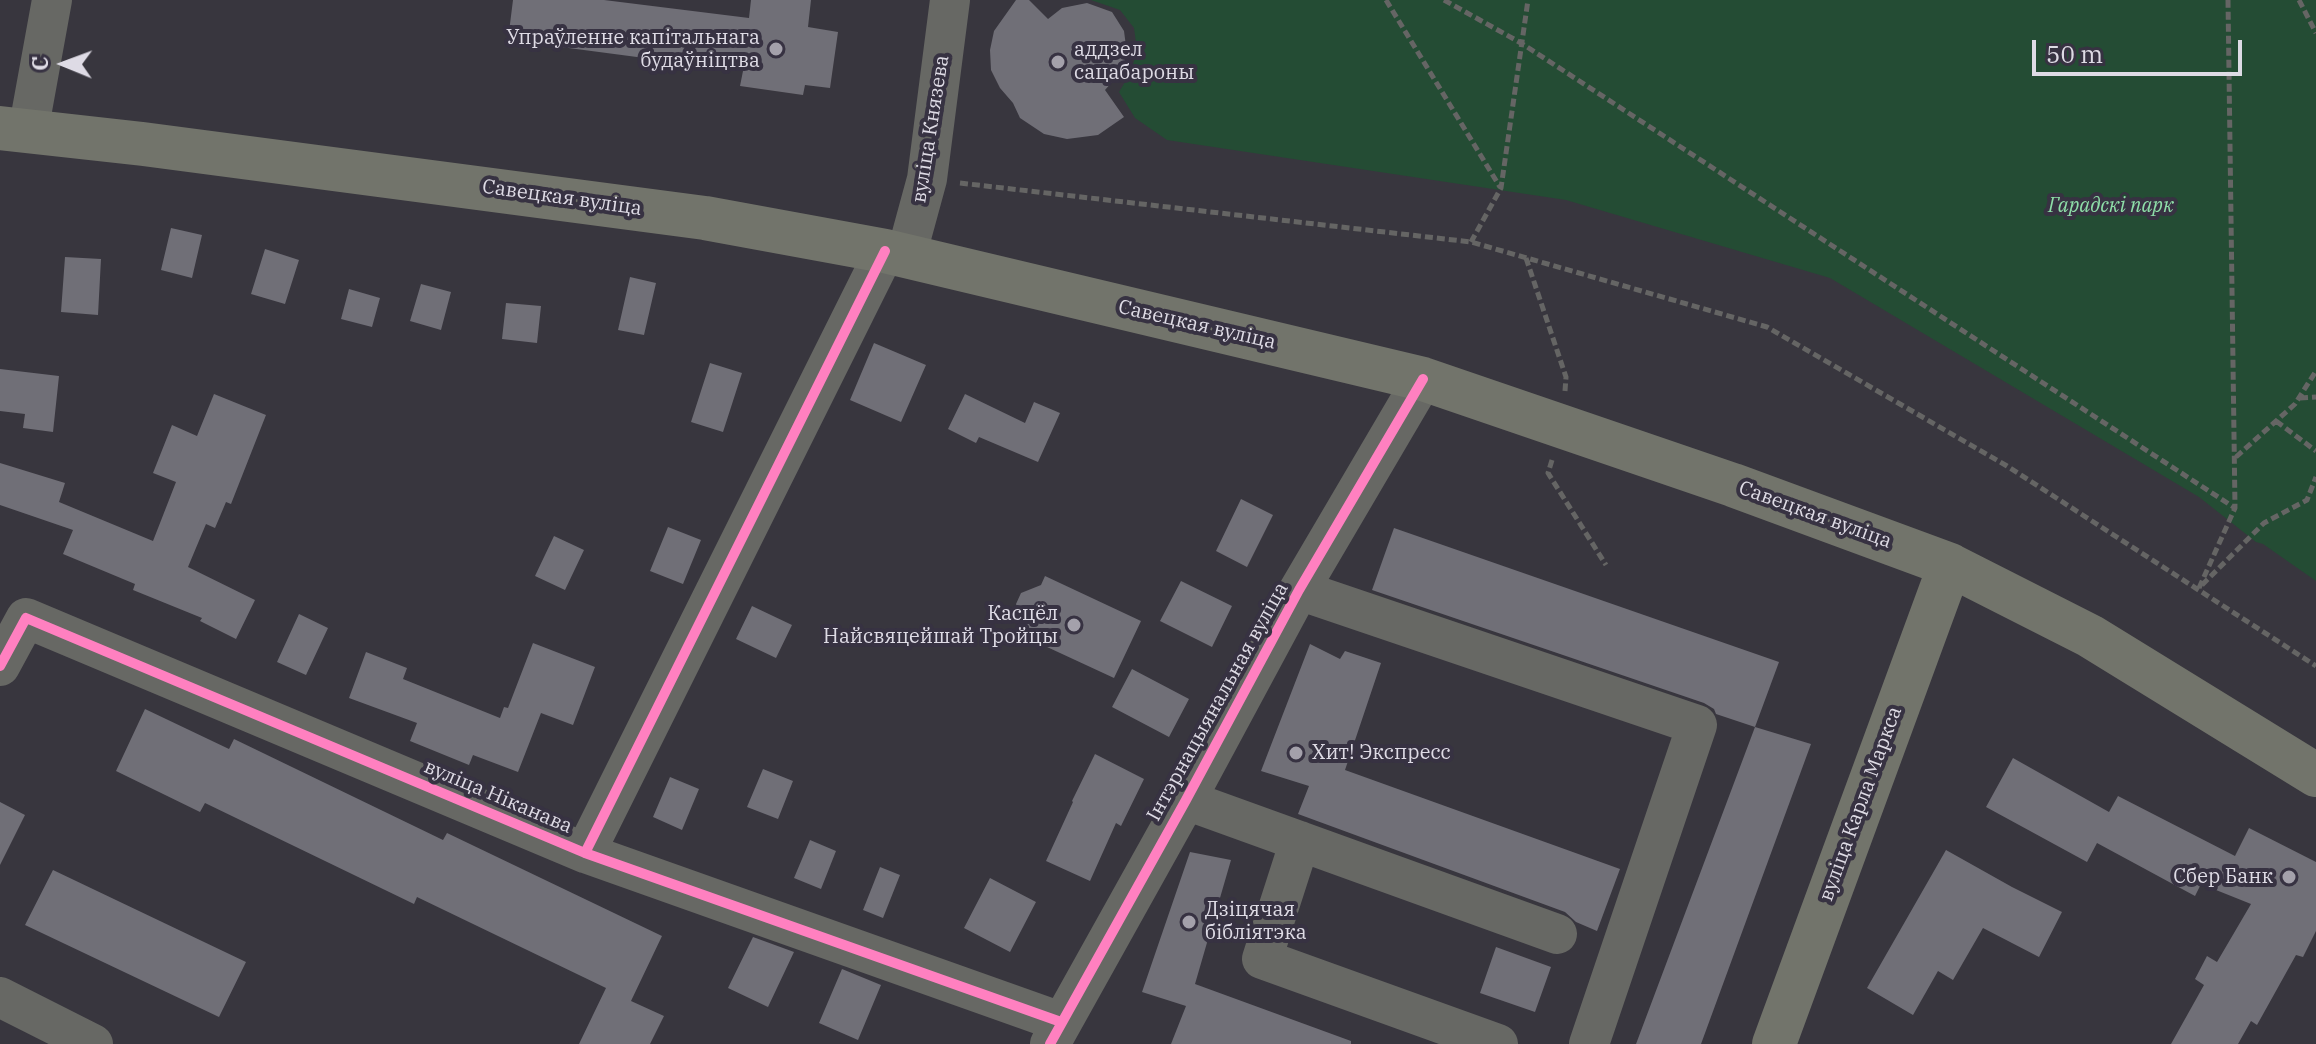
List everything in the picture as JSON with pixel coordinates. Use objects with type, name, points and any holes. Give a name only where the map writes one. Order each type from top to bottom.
[{"type":"main road","name":"Савецкая вуліца","points":[[14,130],[143,144],[705,218],[895,254],[1423,379],[1719,480],[1950,565],[2090,636],[2316,775]]},
{"type":"main road","name":"вуліца Карла Маркса","points":[[1774,1044],[1950,565]]},
{"type":"street","points":[[14,130],[52,0]]},
{"type":"street","name":"вуліца Князева","points":[[585,853],[895,254],[927,179],[950,0]]},
{"type":"street","name":"Інтэрнацыянальная вуліца","points":[[1055,1033],[1299,590],[1423,379]]},
{"type":"street","points":[[1299,590],[1697,725],[1589,1044]]},
{"type":"street","name":"вуліца Ніканава","points":[[0,666],[26,618],[585,853],[1055,1033]]},
{"type":"street","points":[[1186,800],[1557,934]]},
{"type":"street","points":[[1300,841],[1262,959],[1498,1044]]},
{"type":"street","points":[[0,997],[93,1044]]},
{"type":"path","points":[[1386,0],[1501,188]]},
{"type":"path","points":[[1444,0],[1521,43],[2235,508]]},
{"type":"path","points":[[1471,242],[1501,188],[1528,0]]},
{"type":"path","points":[[2199,588],[2235,508],[2228,0]]},
{"type":"path","points":[[2299,0],[2316,33]]},
{"type":"path","points":[[927,179],[1471,242],[1767,327],[2007,466],[2316,666]]},
{"type":"path","points":[[2235,458],[2299,398],[2316,371]]},
{"type":"path","points":[[2299,398],[2316,397]]},
{"type":"path","points":[[2276,421],[2316,451]]},
{"type":"path","points":[[2307,500],[2316,477]]},
{"type":"path","points":[[2199,588],[2264,523],[2307,500],[2316,501]]},
{"type":"green space","name":"Гарадскі парк","points":[[1091,0],[2316,0],[2316,581],[2256,542],[2199,497],[1830,278],[1566,200],[1167,140],[1135,118],[1119,92],[1131,72],[1137,50],[1134,28],[1120,10]]},
{"type":"building","points":[[513,0],[604,0],[749,18],[751,0],[811,0],[808,27],[838,32],[830,88],[805,85],[803,95],[740,86],[743,71],[508,40]]},
{"type":"building","name":"аддзел сацабароны","points":[[1016,0],[1029,0],[1048,19],[1062,8],[1087,3],[1112,12],[1124,31],[1127,54],[1121,72],[1105,90],[1124,117],[1098,135],[1067,139],[1044,134],[1020,118],[991,70],[990,50],[994,31]]},
{"type":"building","points":[[171,228],[202,235],[192,278],[161,270]]},
{"type":"building","points":[[265,249],[299,260],[285,304],[251,294]]},
{"type":"building","points":[[65,257],[101,259],[98,315],[61,312]]},
{"type":"building","points":[[630,277],[656,283],[644,335],[618,330]]},
{"type":"building","points":[[421,284],[451,292],[441,330],[410,321]]},
{"type":"building","points":[[349,289],[380,298],[372,327],[341,319]]},
{"type":"building","points":[[506,303],[541,306],[537,343],[502,339]]},
{"type":"building","points":[[874,343],[926,365],[901,422],[850,400]]},
{"type":"building","points":[[710,363],[742,373],[723,432],[691,422]]},
{"type":"building","points":[[0,369],[59,376],[53,432],[23,428],[25,414],[0,411]]},
{"type":"building","points":[[214,394],[266,415],[231,504],[226,502],[215,528],[206,524],[188,567],[255,600],[236,639],[200,621],[202,618],[133,590],[135,584],[63,554],[73,530],[0,505],[0,463],[65,483],[59,502],[153,541],[176,482],[153,473],[172,425],[197,436]]},
{"type":"building","points":[[965,394],[1025,423],[1034,402],[1060,413],[1038,462],[979,437],[976,443],[948,429]]},
{"type":"building","points":[[1241,499],[1273,515],[1247,567],[1216,551]]},
{"type":"building","points":[[668,527],[701,540],[683,584],[650,571]]},
{"type":"building","points":[[1394,528],[1779,662],[1755,727],[1716,714],[1704,703],[1372,590]]},
{"type":"building","points":[[554,536],[584,550],[565,590],[535,576]]},
{"type":"building","name":"Касцёл Найсвяцейшай Тройцы","points":[[1045,576],[1141,621],[1114,678],[1019,634],[1023,624],[1016,604],[1021,593],[1041,585]]},
{"type":"building","points":[[1181,581],[1232,606],[1212,647],[1160,621]]},
{"type":"building","points":[[752,606],[792,625],[776,658],[736,639]]},
{"type":"building","points":[[299,614],[328,628],[306,675],[277,662]]},
{"type":"building","points":[[533,643],[595,667],[573,725],[541,713],[518,772],[473,755],[469,765],[410,741],[417,723],[349,698],[366,652],[407,668],[403,679],[500,718],[504,707],[508,708]]},
{"type":"building","points":[[1310,644],[1340,659],[1345,651],[1381,663],[1345,770],[1620,869],[1597,931],[1576,922],[1565,912],[1298,814],[1309,786],[1261,771]]},
{"type":"building","points":[[1132,669],[1189,699],[1169,737],[1112,707]]},
{"type":"building","points":[[145,709],[229,749],[234,739],[443,840],[447,833],[662,936],[631,1001],[664,1016],[650,1044],[579,1044],[606,988],[417,897],[414,904],[205,803],[200,812],[116,771]]},
{"type":"building","points":[[1755,727],[1811,744],[1701,1044],[1636,1044]]},
{"type":"building","points":[[1095,754],[1144,779],[1121,826],[1116,823],[1090,881],[1046,861]]},
{"type":"building","points":[[2013,758],[2109,812],[2118,796],[2235,856],[2249,828],[2316,862],[2316,931],[2303,957],[2296,955],[2257,1025],[2251,1021],[2238,1044],[2171,1044],[2204,985],[2195,979],[2207,956],[2217,962],[2251,904],[2201,884],[2195,896],[2097,843],[2087,862],[1986,807]]},
{"type":"building","points":[[763,769],[793,781],[778,819],[747,807]]},
{"type":"building","points":[[670,777],[699,789],[682,830],[653,817]]},
{"type":"building","points":[[0,802],[25,815],[0,865]]},
{"type":"building","points":[[810,840],[836,851],[821,889],[794,878]]},
{"type":"building","points":[[1946,850],[2062,912],[2039,957],[1983,928],[1953,980],[1938,971],[1913,1015],[1867,988]]},
{"type":"building","points":[[1190,852],[1231,860],[1195,984],[1351,1041],[1351,1044],[1171,1044],[1186,1006],[1142,992]]},
{"type":"building","points":[[880,867],[900,875],[883,918],[863,910]]},
{"type":"building","points":[[53,870],[246,962],[219,1017],[25,925]]},
{"type":"building","points":[[990,878],[1036,902],[1010,952],[964,928]]},
{"type":"building","points":[[753,937],[794,952],[768,1007],[728,988]]},
{"type":"building","points":[[1496,947],[1551,967],[1535,1012],[1480,993]]},
{"type":"building","points":[[842,969],[881,985],[858,1040],[819,1023]]},
{"type":"cycle path","points":[[585,853],[885,251]]},
{"type":"cycle path","points":[[1050,1044],[1299,590],[1423,379]]},
{"type":"cycle path","points":[[0,666],[26,618],[585,853],[1061,1022]]},
{"type":"place","name":"Упраўленне капітальнага будаўніцтва","points":[[776,49]]},
{"type":"place","name":"аддзел сацабароны","points":[[1058,62]]},
{"type":"place","name":"Касцёл Найсвяцейшай Тройцы","points":[[1074,625]]},
{"type":"place","name":"Хит! Экспресс","points":[[1296,753]]},
{"type":"place","name":"Сбер Банк","points":[[2289,877]]},
{"type":"place","name":"Дзіцячая бібліятэка","points":[[1189,922]]}]
